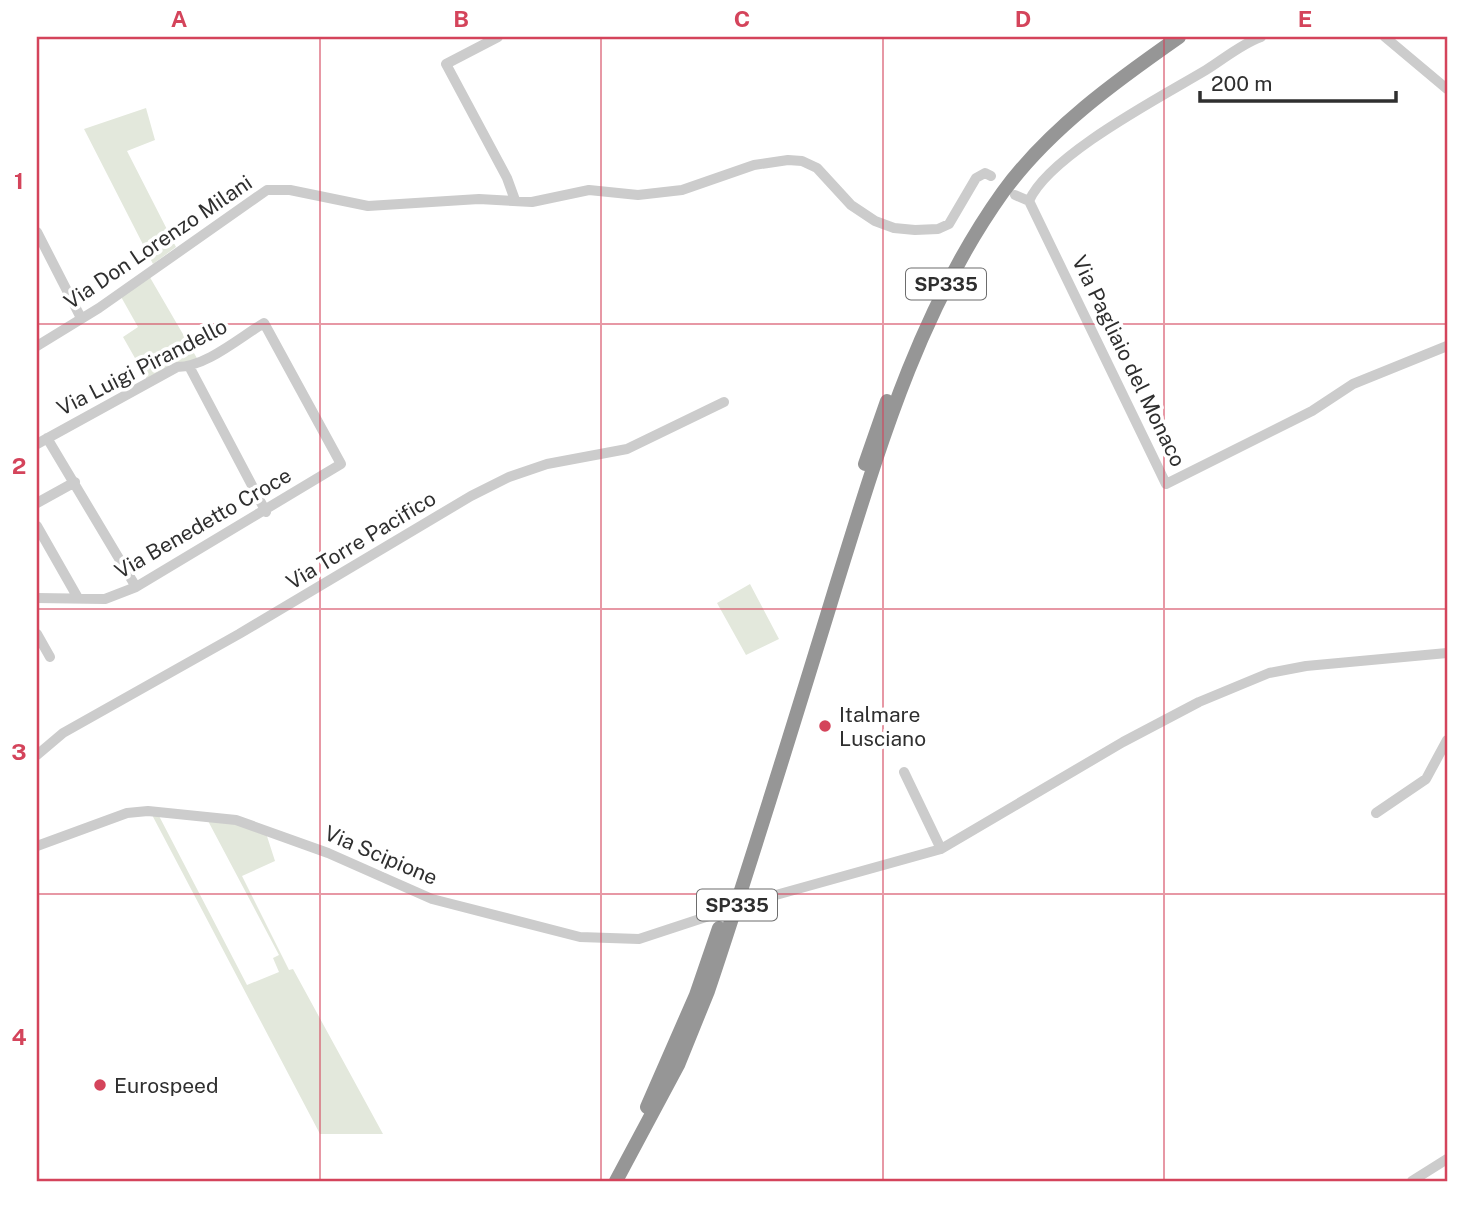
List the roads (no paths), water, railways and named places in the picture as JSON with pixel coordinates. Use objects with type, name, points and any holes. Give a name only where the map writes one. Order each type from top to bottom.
[{"type":"highway","name":"SP335","points":[[606,1181],[667,1064],[696,995],[740,869],[905,349],[959,242],[996,187],[1045,133],[1087,94],[1163,37]]},
{"type":"highway","name":"SP335","points":[[616,1181],[678,1065],[708,991],[825,603],[911,360],[963,253],[1005,190],[1039,151],[1088,105],[1179,37]]},
{"type":"street","points":[[498,37],[446,64],[507,178],[515,200]]},
{"type":"street","points":[[1015,195],[1029,201],[1034,191],[1063,160],[1151,100],[1203,72],[1246,39],[1261,37]]},
{"type":"street","points":[[1385,37],[1447,89]]},
{"type":"street","name":"Via Don Lorenzo Milani","points":[[37,346],[267,190],[290,190],[368,206],[515,200],[532,202],[589,190],[638,195],[682,190],[754,165],[788,160],[817,168],[851,205],[875,221],[894,228],[930,230],[949,224],[975,177],[985,173],[991,176]]},
{"type":"street","name":"Via Pagliaio del Monaco","points":[[1029,201],[1166,484],[1312,411],[1353,384],[1447,346]]},
{"type":"street","points":[[37,232],[81,318]]},
{"type":"street","name":"Via Luigi Pirandello","points":[[37,444],[177,367],[190,368],[264,324],[341,464]]},
{"type":"street","points":[[190,368],[266,512]]},
{"type":"street","name":"Via Torre Pacifico","points":[[37,755],[63,733],[250,628],[481,492],[547,464],[627,449],[724,401]]},
{"type":"street","points":[[47,438],[136,587]]},
{"type":"street","name":"Via Benedetto Croce","points":[[37,598],[105,599],[136,587],[266,512],[341,464]]},
{"type":"street","points":[[37,503],[75,482]]},
{"type":"street","points":[[37,526],[78,598]]},
{"type":"street","points":[[37,634],[50,657]]},
{"type":"street","points":[[747,903],[941,849],[1123,742],[1239,684],[1269,673],[1306,666],[1447,653]]},
{"type":"street","points":[[1376,813],[1426,779],[1447,740]]},
{"type":"street","points":[[904,772],[941,849]]},
{"type":"street","name":"Via Scipione","points":[[37,846],[127,813],[148,811],[236,820],[328,853],[432,899],[580,937],[639,939],[712,915]]},
{"type":"street","points":[[1412,1181],[1447,1159]]},
{"type":"tunnel","points":[[712,915],[737,907]]},
{"type":"place","name":"Italmare Lusciano","points":[[825,726]]},
{"type":"place","name":"Eurospeed","points":[[100,1085]]}]
